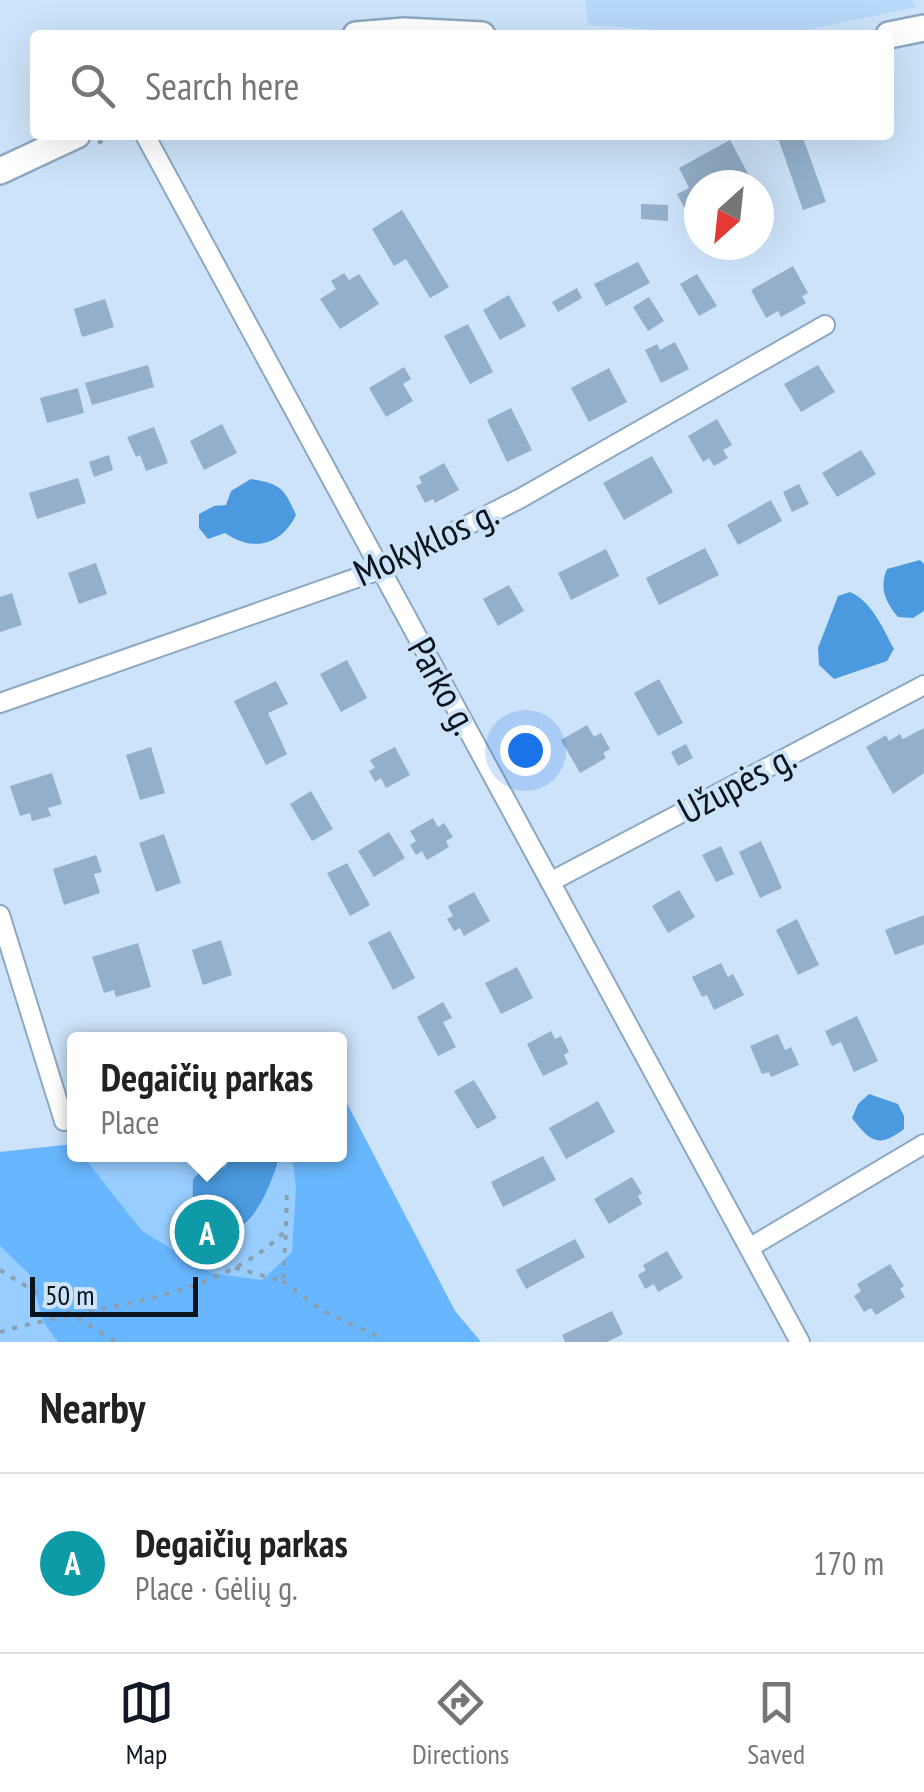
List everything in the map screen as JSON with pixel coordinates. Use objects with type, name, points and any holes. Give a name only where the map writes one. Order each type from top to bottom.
[{"type":"main road","points":[[894,34],[924,28]]},
{"type":"main road","points":[[0,171],[66,140]]},
{"type":"street","name":"Parko g.","points":[[148,140],[800,1342]]},
{"type":"street","name":"Mokyklos g.","points":[[0,703],[379,570],[522,498],[826,325]]},
{"type":"street","name":"Užupės g.","points":[[550,882],[924,685]]},
{"type":"street","points":[[0,915],[64,1121]]},
{"type":"street","points":[[749,1248],[924,1144]]},
{"type":"path","points":[[283,1280],[287,1190]]},
{"type":"path","points":[[0,1332],[185,1288],[235,1268],[268,1249],[286,1230]]},
{"type":"path","points":[[235,1268],[283,1280],[322,1310],[382,1342]]},
{"type":"path","points":[[0,1270],[116,1342]]},
{"type":"shaded area","points":[[585,0],[911,0],[916,7],[807,30],[657,30],[588,25]]},
{"type":"shaded area","points":[[251,479],[275,485],[284,493],[296,515],[290,525],[265,543],[245,543],[225,533],[208,539],[199,528],[199,514],[226,505],[231,491]]},
{"type":"shaded area","points":[[920,560],[924,564],[924,611],[913,618],[898,617],[885,594],[887,569]]},
{"type":"shaded area","points":[[850,592],[871,609],[894,649],[887,661],[834,679],[819,665],[818,648],[838,596]]},
{"type":"shaded area","points":[[869,1094],[898,1104],[904,1116],[904,1129],[881,1140],[864,1132],[852,1118],[858,1104]]},
{"type":"shaded area","points":[[347,1103],[455,1311],[481,1342],[0,1342],[0,1152],[67,1145],[67,1162],[347,1162]]},
{"type":"shaded area","points":[[347,1103],[455,1311],[481,1342],[58,1342],[44,1323],[29,1274],[0,1246],[0,1152],[67,1145],[67,1162],[88,1162],[142,1231],[211,1273],[262,1280],[292,1252],[296,1187],[293,1162],[347,1162]]},
{"type":"shaded area","points":[[228,1162],[277,1162],[256,1211],[237,1227],[221,1227],[207,1221],[197,1210],[193,1197],[193,1180],[199,1172],[225,1167]]},
{"type":"building","points":[[730,140],[746,170],[684,170],[684,178],[679,168]]},
{"type":"building","points":[[779,140],[804,140],[826,202],[803,210]]},
{"type":"building","points":[[641,204],[668,205],[668,221],[641,219]]},
{"type":"building","points":[[402,210],[449,287],[430,298],[406,259],[394,266],[372,229]]},
{"type":"building","points":[[638,262],[650,283],[606,306],[594,284]]},
{"type":"building","points":[[793,266],[808,293],[802,296],[806,303],[781,317],[778,311],[766,318],[751,290]]},
{"type":"building","points":[[344,273],[349,280],[359,274],[379,304],[340,329],[320,299],[336,289],[331,281]]},
{"type":"building","points":[[697,274],[717,306],[699,316],[680,284]]},
{"type":"building","points":[[577,288],[582,298],[558,312],[552,302]]},
{"type":"building","points":[[509,295],[526,326],[500,340],[483,310]]},
{"type":"building","points":[[649,297],[664,321],[648,331],[633,307]]},
{"type":"building","points":[[105,299],[114,327],[82,337],[74,309]]},
{"type":"building","points":[[468,324],[493,372],[470,384],[444,336]]},
{"type":"building","points":[[675,342],[689,369],[661,383],[645,350],[657,344],[660,350]]},
{"type":"building","points":[[148,365],[154,387],[92,405],[85,383]]},
{"type":"building","points":[[818,365],[835,392],[801,412],[784,384]]},
{"type":"building","points":[[404,367],[411,379],[403,384],[413,401],[386,417],[369,388]]},
{"type":"building","points":[[609,368],[627,402],[589,422],[571,388]]},
{"type":"building","points":[[78,388],[84,413],[47,423],[40,398]]},
{"type":"building","points":[[511,408],[532,450],[507,462],[487,420]]},
{"type":"building","points":[[717,419],[732,445],[723,450],[728,458],[714,466],[709,458],[703,462],[688,436]]},
{"type":"building","points":[[222,424],[237,453],[204,470],[190,441]]},
{"type":"building","points":[[154,427],[168,463],[146,471],[127,437]]},
{"type":"building","points":[[861,450],[876,474],[837,497],[822,473]]},
{"type":"building","points":[[109,455],[113,470],[94,477],[89,462]]},
{"type":"building","points":[[652,456],[673,492],[624,520],[603,483]]},
{"type":"building","points":[[444,463],[459,490],[435,503],[433,499],[425,503],[416,486],[422,483],[419,477]]},
{"type":"building","points":[[78,478],[86,503],[37,519],[29,493]]},
{"type":"building","points":[[799,484],[809,504],[792,512],[783,492]]},
{"type":"building","points":[[771,500],[782,521],[738,545],[727,525]]},
{"type":"building","points":[[705,548],[719,575],[659,605],[646,578]]},
{"type":"building","points":[[606,549],[619,576],[571,600],[558,573]]},
{"type":"building","points":[[96,563],[107,594],[79,604],[68,573]]},
{"type":"building","points":[[509,585],[524,611],[498,626],[483,599]]},
{"type":"building","points":[[12,593],[22,625],[0,632],[0,597]]},
{"type":"building","points":[[347,660],[367,698],[341,712],[320,674]]},
{"type":"building","points":[[659,679],[683,723],[658,736],[634,693]]},
{"type":"building","points":[[276,681],[288,704],[268,713],[287,754],[266,765],[234,701]]},
{"type":"building","points":[[587,725],[594,737],[601,733],[610,749],[603,753],[606,758],[580,773],[561,740]]},
{"type":"building","points":[[924,728],[924,773],[893,794],[866,747],[886,735],[889,741],[900,734],[903,739]]},
{"type":"building","points":[[686,744],[693,758],[678,766],[671,752]]},
{"type":"building","points":[[151,747],[165,793],[140,800],[126,755]]},
{"type":"building","points":[[395,747],[410,775],[386,788],[381,778],[375,782],[369,771],[375,768],[370,760]]},
{"type":"building","points":[[52,773],[62,804],[48,808],[51,816],[32,821],[30,813],[20,816],[10,786]]},
{"type":"building","points":[[311,791],[333,829],[312,841],[290,804]]},
{"type":"building","points":[[433,818],[438,827],[444,823],[453,837],[446,841],[449,847],[427,860],[422,851],[416,855],[410,845],[416,841],[410,831]]},
{"type":"building","points":[[389,832],[405,858],[374,877],[358,851]]},
{"type":"building","points":[[164,834],[181,883],[156,892],[139,843]]},
{"type":"building","points":[[761,841],[782,888],[760,898],[739,852]]},
{"type":"building","points":[[721,846],[734,874],[716,882],[702,855]]},
{"type":"building","points":[[96,855],[102,872],[94,874],[100,893],[64,905],[53,869]]},
{"type":"building","points":[[347,863],[370,905],[350,916],[327,873]]},
{"type":"building","points":[[679,890],[695,917],[668,933],[652,906]]},
{"type":"building","points":[[474,892],[490,921],[464,936],[460,928],[454,931],[447,919],[453,916],[448,906]]},
{"type":"building","points":[[924,915],[924,944],[895,955],[885,930]]},
{"type":"building","points":[[797,919],[819,965],[798,975],[776,930]]},
{"type":"building","points":[[390,931],[415,978],[393,990],[368,942]]},
{"type":"building","points":[[221,940],[232,975],[203,985],[192,950]]},
{"type":"building","points":[[138,943],[151,987],[116,997],[114,990],[104,993],[92,957]]},
{"type":"building","points":[[721,963],[728,977],[733,974],[744,995],[714,1010],[692,977]]},
{"type":"building","points":[[517,967],[533,998],[501,1014],[485,983]]},
{"type":"building","points":[[443,1002],[452,1018],[443,1022],[456,1047],[438,1056],[417,1017]]},
{"type":"building","points":[[857,1016],[878,1061],[854,1072],[841,1042],[832,1046],[825,1031]]},
{"type":"building","points":[[551,1031],[555,1039],[561,1036],[569,1052],[564,1055],[568,1064],[543,1076],[527,1044]]},
{"type":"building","points":[[778,1034],[785,1050],[791,1047],[799,1065],[771,1077],[769,1072],[762,1074],[750,1046]]},
{"type":"building","points":[[474,1080],[497,1118],[477,1129],[454,1091]]},
{"type":"building","points":[[598,1101],[615,1132],[566,1159],[549,1128]]},
{"type":"building","points":[[543,1156],[556,1180],[503,1207],[491,1182]]},
{"type":"building","points":[[632,1177],[642,1193],[638,1196],[642,1204],[609,1224],[594,1199]]},
{"type":"building","points":[[575,1239],[585,1257],[526,1289],[516,1270]]},
{"type":"building","points":[[667,1251],[683,1278],[658,1292],[654,1284],[645,1289],[638,1275],[646,1270],[643,1265]]},
{"type":"building","points":[[890,1264],[904,1286],[900,1289],[905,1297],[876,1315],[871,1308],[864,1312],[854,1296],[861,1291],[857,1284]]},
{"type":"building","points":[[612,1311],[623,1334],[607,1342],[565,1342],[562,1335]]},
{"type":"place","name":"Degaičių parkas","points":[[207,1232]]}]
